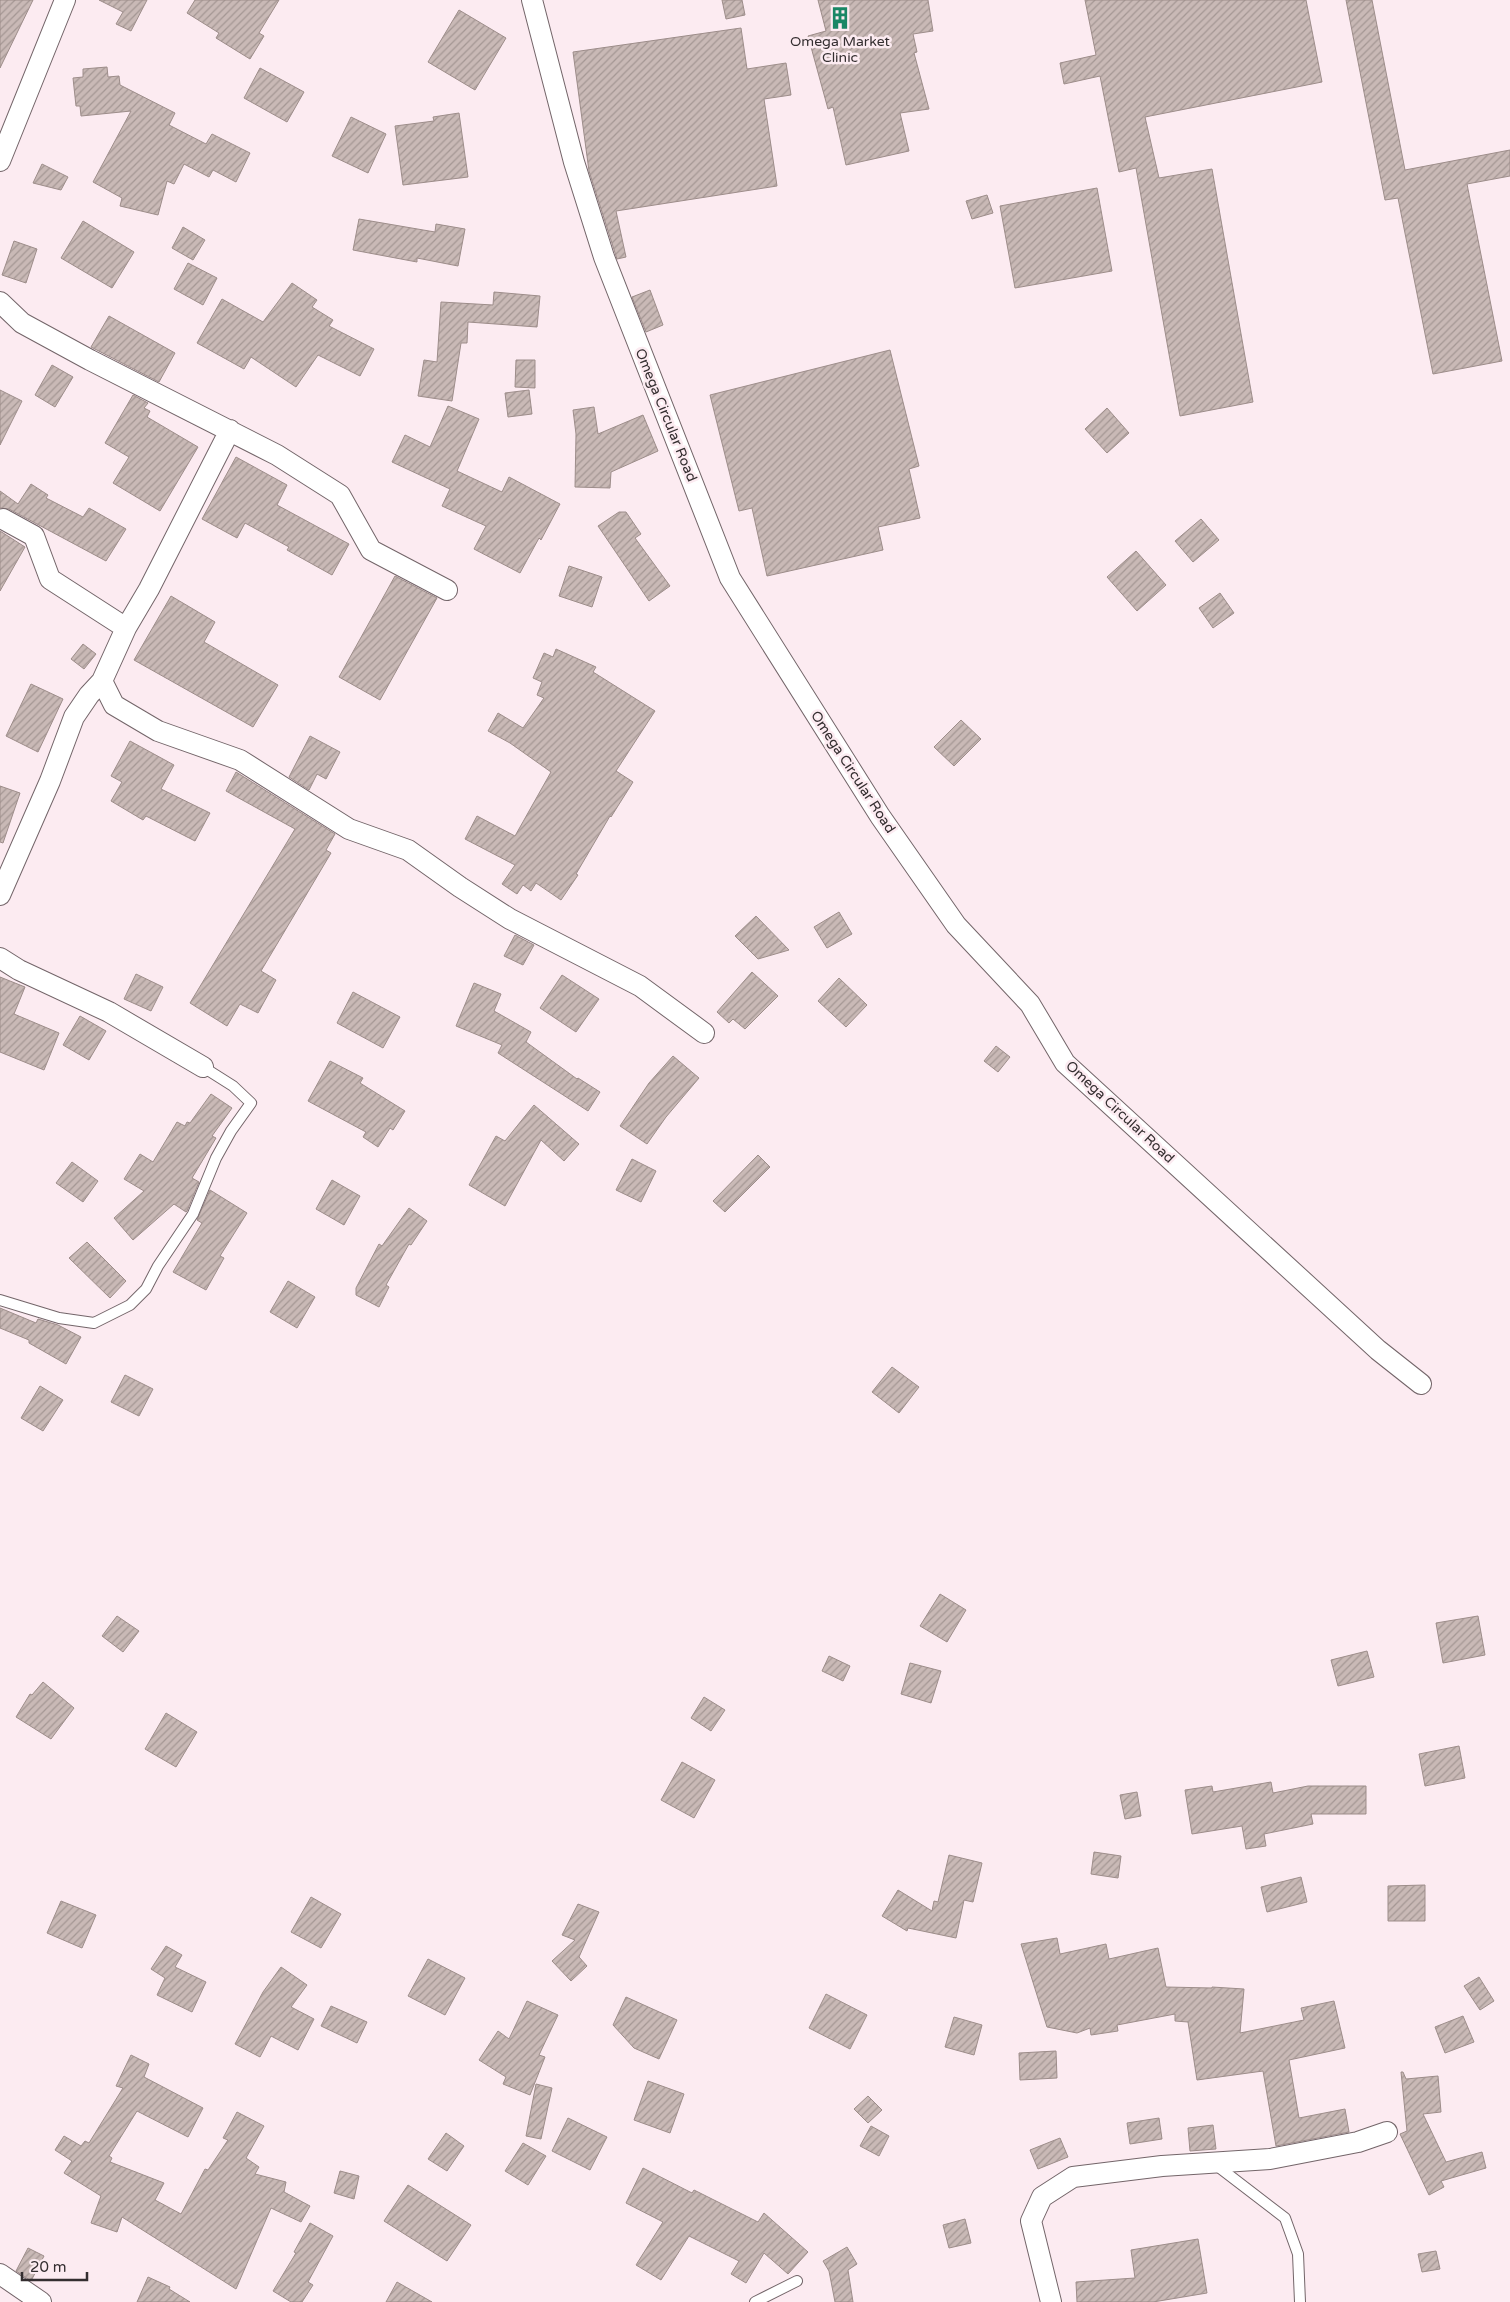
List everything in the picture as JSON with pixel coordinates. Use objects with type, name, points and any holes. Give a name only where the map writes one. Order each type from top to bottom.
[{"type":"street","points":[[2,154],[65,0]]},
{"type":"street","name":"Omega Circular Road","points":[[532,0],[574,162],[604,257],[730,578],[880,816],[956,925],[1030,1004],[1065,1063],[1378,1350],[1421,1384]]},
{"type":"street","points":[[0,302],[22,322],[158,395],[277,455],[340,495],[371,550],[447,590]]},
{"type":"street","points":[[0,895],[50,781],[74,717],[89,695],[102,681],[126,628],[150,589],[230,430]]},
{"type":"street","points":[[3,518],[34,536],[50,579],[126,628]]},
{"type":"street","points":[[102,681],[114,705],[158,731],[240,760],[349,829],[408,850],[460,887],[510,919],[640,986],[704,1033]]},
{"type":"street","points":[[0,958],[19,970],[109,1012],[203,1067]]},
{"type":"street","points":[[1051,2302],[1031,2221],[1042,2197],[1073,2177],[1162,2166],[1270,2159],[1358,2142],[1387,2132]]},
{"type":"street","points":[[0,2274],[41,2302]]},
{"type":"lane","points":[[0,1300],[59,1318],[94,1323],[130,1305],[146,1289],[158,1266],[193,1214],[216,1158],[231,1131],[251,1103],[232,1086],[203,1067]]},
{"type":"lane","points":[[1213,2163],[1284,2218],[1298,2254],[1300,2302]]},
{"type":"lane","points":[[755,2302],[797,2281]]},
{"type":"building","points":[[0,0],[33,0],[0,68]]},
{"type":"building","points":[[99,0],[147,0],[131,31],[116,24],[123,12]]},
{"type":"building","points":[[195,0],[279,0],[259,33],[264,36],[250,59],[216,38],[219,33],[187,13]]},
{"type":"building","points":[[722,0],[742,0],[745,15],[726,19]]},
{"type":"building","points":[[818,0],[928,0],[933,31],[913,34],[917,52],[914,53],[929,109],[900,113],[909,151],[846,165],[833,107],[828,109],[808,36],[826,31]]},
{"type":"building","points":[[1085,0],[1306,0],[1322,82],[1145,117],[1159,178],[1212,169],[1253,402],[1180,416],[1136,168],[1119,172],[1100,76],[1064,84],[1060,63],[1096,55]]},
{"type":"building","points":[[1346,0],[1372,0],[1405,170],[1510,150],[1510,176],[1467,184],[1502,361],[1433,374],[1398,198],[1385,200]]},
{"type":"building","points":[[459,10],[506,38],[475,90],[428,62]]},
{"type":"building","points":[[741,28],[747,69],[786,63],[791,95],[764,99],[777,186],[616,211],[626,257],[617,259],[589,171],[573,52]]},
{"type":"building","points":[[107,67],[108,77],[119,76],[120,85],[175,113],[169,125],[206,144],[212,134],[250,153],[236,182],[213,170],[209,177],[184,164],[174,184],[167,181],[158,215],[120,206],[122,198],[93,182],[131,111],[81,116],[80,106],[76,106],[73,78],[83,77],[83,69]]},
{"type":"building","points":[[260,68],[304,92],[287,122],[244,98]]},
{"type":"building","points":[[459,113],[468,177],[403,185],[395,126],[434,121],[433,117]]},
{"type":"building","points":[[351,117],[386,134],[368,173],[332,156]]},
{"type":"building","points":[[42,164],[68,177],[61,190],[33,183]]},
{"type":"building","points":[[1097,188],[1112,271],[1015,288],[1000,206]]},
{"type":"building","points":[[987,195],[993,213],[972,219],[966,201]]},
{"type":"building","points":[[359,219],[435,232],[436,224],[465,229],[458,266],[417,258],[417,262],[353,250]]},
{"type":"building","points":[[83,221],[134,252],[112,288],[61,258]]},
{"type":"building","points":[[183,227],[205,240],[193,260],[172,248]]},
{"type":"building","points":[[14,241],[37,249],[26,283],[2,275]]},
{"type":"building","points":[[188,263],[217,278],[203,305],[174,289]]},
{"type":"building","points":[[292,283],[317,300],[312,307],[333,320],[329,326],[374,349],[360,376],[318,355],[296,387],[251,357],[244,369],[197,343],[222,299],[263,322]]},
{"type":"building","points":[[650,290],[663,325],[646,332],[632,297]]},
{"type":"building","points":[[494,292],[540,296],[537,327],[468,322],[467,343],[461,343],[452,401],[418,396],[424,360],[437,362],[441,302],[493,305]]},
{"type":"building","points":[[109,316],[175,353],[159,382],[91,347]]},
{"type":"building","points":[[890,350],[919,466],[909,469],[920,518],[878,527],[883,550],[767,576],[752,508],[739,511],[710,395]]},
{"type":"building","points":[[516,360],[535,360],[535,388],[515,387]]},
{"type":"building","points":[[52,365],[73,377],[55,407],[35,395]]},
{"type":"building","points":[[0,390],[22,401],[0,445]]},
{"type":"building","points":[[529,390],[532,414],[508,417],[505,393]]},
{"type":"building","points":[[133,395],[148,403],[144,408],[150,411],[147,417],[198,447],[160,511],[113,483],[129,457],[105,443]]},
{"type":"building","points":[[448,406],[479,419],[457,471],[502,492],[509,477],[560,504],[541,540],[539,538],[520,573],[474,549],[486,526],[442,506],[450,489],[392,462],[405,435],[430,447]]},
{"type":"building","points":[[594,407],[598,434],[643,415],[658,451],[611,472],[610,488],[575,487],[576,434],[573,410]]},
{"type":"building","points":[[1107,408],[1129,433],[1107,453],[1085,429]]},
{"type":"building","points":[[236,457],[287,485],[277,505],[349,544],[332,575],[287,550],[289,547],[245,523],[237,538],[202,519]]},
{"type":"building","points":[[31,484],[48,495],[46,498],[83,517],[89,508],[126,529],[106,561],[9,509],[0,508],[0,491],[18,504]]},
{"type":"building","points":[[619,512],[626,512],[641,534],[635,538],[670,586],[649,601],[598,526]]},
{"type":"building","points":[[1201,519],[1219,540],[1193,562],[1175,541]]},
{"type":"building","points":[[0,531],[25,547],[0,591]]},
{"type":"building","points":[[1136,551],[1166,585],[1137,611],[1107,577]]},
{"type":"building","points":[[569,566],[602,577],[592,607],[559,596]]},
{"type":"building","points":[[395,576],[437,598],[380,700],[339,677]]},
{"type":"building","points":[[1220,593],[1234,613],[1213,628],[1199,608]]},
{"type":"building","points":[[171,596],[215,622],[204,642],[278,685],[253,727],[134,660]]},
{"type":"building","points":[[83,644],[96,654],[84,669],[71,659]]},
{"type":"building","points":[[556,649],[596,667],[593,672],[655,711],[616,771],[633,782],[610,816],[576,874],[578,875],[561,900],[536,883],[531,891],[523,885],[517,894],[502,884],[515,865],[465,839],[477,816],[515,836],[551,772],[510,743],[488,731],[498,713],[523,728],[544,698],[537,695],[542,682],[533,678],[544,653],[553,657]]},
{"type":"building","points":[[31,684],[63,699],[38,752],[6,736]]},
{"type":"building","points":[[961,720],[981,739],[954,766],[934,747]]},
{"type":"building","points":[[310,736],[340,752],[326,779],[317,774],[309,790],[289,777]]},
{"type":"building","points":[[130,741],[174,765],[161,789],[210,813],[195,841],[146,816],[143,820],[111,801],[122,782],[111,776]]},
{"type":"building","points":[[236,772],[335,834],[326,850],[331,853],[261,971],[276,980],[258,1013],[240,1004],[227,1026],[190,1003],[295,829],[226,791]]},
{"type":"building","points":[[0,786],[20,793],[3,843],[0,842]]},
{"type":"building","points":[[839,912],[852,934],[827,948],[814,927]]},
{"type":"building","points":[[756,916],[789,950],[758,959],[735,936]]},
{"type":"building","points":[[515,935],[534,945],[523,965],[504,956]]},
{"type":"building","points":[[752,972],[778,996],[745,1029],[733,1019],[729,1023],[717,1012]]},
{"type":"building","points":[[136,974],[163,987],[151,1011],[124,999]]},
{"type":"building","points":[[562,975],[599,999],[576,1032],[540,1008]]},
{"type":"building","points":[[0,977],[25,987],[14,1014],[59,1033],[44,1070],[0,1052]]},
{"type":"building","points":[[839,978],[867,1005],[846,1027],[818,1001]]},
{"type":"building","points":[[474,983],[501,994],[494,1011],[531,1032],[526,1042],[577,1079],[600,1092],[588,1111],[498,1053],[502,1045],[456,1026]]},
{"type":"building","points":[[353,992],[400,1017],[383,1048],[337,1023]]},
{"type":"building","points":[[80,1016],[106,1031],[89,1060],[63,1045]]},
{"type":"building","points":[[996,1046],[1010,1057],[998,1072],[984,1061]]},
{"type":"building","points":[[673,1056],[699,1078],[666,1117],[647,1144],[620,1126],[649,1083]]},
{"type":"building","points":[[330,1061],[363,1078],[360,1083],[405,1111],[393,1130],[390,1128],[378,1147],[363,1137],[366,1132],[308,1101]]},
{"type":"building","points":[[211,1094],[232,1108],[212,1136],[216,1138],[192,1178],[199,1182],[187,1211],[174,1204],[133,1240],[114,1218],[144,1191],[124,1179],[140,1154],[153,1162],[177,1122],[185,1126],[187,1122],[190,1123]]},
{"type":"building","points":[[534,1105],[579,1144],[564,1161],[541,1140],[505,1206],[469,1185],[496,1136],[505,1141]]},
{"type":"building","points":[[758,1155],[770,1167],[725,1212],[713,1201]]},
{"type":"building","points":[[632,1159],[656,1171],[641,1202],[616,1190]]},
{"type":"building","points":[[72,1162],[98,1181],[83,1202],[56,1183]]},
{"type":"building","points":[[332,1180],[360,1196],[344,1225],[316,1209]]},
{"type":"building","points":[[210,1190],[247,1213],[220,1256],[224,1258],[206,1290],[173,1272],[202,1223],[197,1220]]},
{"type":"building","points":[[409,1208],[427,1221],[411,1245],[409,1244],[386,1285],[389,1287],[379,1307],[356,1295],[356,1288],[379,1244],[382,1246]]},
{"type":"building","points":[[87,1242],[126,1281],[110,1298],[69,1258]]},
{"type":"building","points":[[288,1281],[315,1297],[297,1328],[270,1312]]},
{"type":"building","points":[[0,1308],[36,1323],[38,1319],[58,1325],[81,1337],[66,1364],[29,1343],[29,1340],[0,1328]]},
{"type":"building","points":[[892,1367],[919,1387],[899,1413],[872,1392]]},
{"type":"building","points":[[125,1375],[153,1389],[139,1416],[111,1402]]},
{"type":"building","points":[[40,1386],[63,1400],[43,1431],[21,1418]]},
{"type":"building","points":[[940,1594],[966,1610],[947,1642],[920,1626]]},
{"type":"building","points":[[117,1616],[139,1631],[123,1652],[102,1636]]},
{"type":"building","points":[[1478,1616],[1485,1655],[1443,1663],[1436,1623]]},
{"type":"building","points":[[1367,1651],[1374,1677],[1338,1686],[1331,1660]]},
{"type":"building","points":[[829,1656],[850,1666],[843,1681],[822,1671]]},
{"type":"building","points":[[910,1663],[941,1671],[931,1703],[901,1694]]},
{"type":"building","points":[[43,1682],[74,1708],[51,1739],[16,1717],[30,1694],[32,1695]]},
{"type":"building","points":[[704,1697],[725,1710],[711,1731],[691,1718]]},
{"type":"building","points":[[166,1713],[197,1732],[176,1767],[145,1749]]},
{"type":"building","points":[[1459,1746],[1465,1778],[1425,1786],[1419,1754]]},
{"type":"building","points":[[682,1762],[715,1780],[694,1818],[661,1800]]},
{"type":"building","points":[[1271,1782],[1273,1793],[1308,1786],[1366,1786],[1366,1814],[1311,1814],[1313,1824],[1264,1834],[1266,1846],[1246,1849],[1242,1826],[1192,1834],[1185,1790],[1212,1786],[1213,1792]]},
{"type":"building","points":[[1137,1792],[1141,1816],[1125,1819],[1120,1795]]},
{"type":"building","points":[[1094,1852],[1121,1856],[1118,1878],[1091,1874]]},
{"type":"building","points":[[949,1855],[982,1863],[973,1902],[964,1900],[956,1938],[908,1928],[907,1931],[882,1916],[898,1890],[932,1911],[934,1901],[938,1902]]},
{"type":"building","points":[[1301,1877],[1307,1902],[1267,1912],[1261,1887]]},
{"type":"building","points":[[1425,1885],[1425,1921],[1388,1921],[1388,1886]]},
{"type":"building","points":[[311,1897],[341,1914],[321,1948],[291,1932]]},
{"type":"building","points":[[61,1901],[96,1915],[82,1948],[47,1933]]},
{"type":"building","points":[[578,1904],[599,1912],[579,1957],[587,1966],[571,1981],[552,1961],[575,1940],[562,1935]]},
{"type":"building","points":[[1057,1938],[1060,1954],[1106,1944],[1109,1959],[1158,1948],[1166,1987],[1244,1989],[1240,2033],[1304,2020],[1301,2008],[1334,2001],[1345,2048],[1289,2060],[1299,2118],[1345,2109],[1349,2132],[1276,2146],[1263,2071],[1197,2080],[1188,2022],[1175,2021],[1175,2014],[1117,2025],[1118,2031],[1091,2035],[1090,2028],[1077,2033],[1047,2027],[1021,1944]]},
{"type":"building","points":[[166,1946],[182,1955],[175,1967],[206,1982],[192,2012],[157,1995],[165,1978],[151,1969]]},
{"type":"building","points":[[428,1959],[465,1978],[445,2015],[408,1996]]},
{"type":"building","points":[[281,1967],[307,1985],[291,2007],[314,2019],[298,2050],[271,2036],[260,2057],[235,2044],[263,1992]]},
{"type":"building","points":[[1479,1977],[1494,2001],[1480,2010],[1464,1986]]},
{"type":"building","points":[[826,1994],[867,2015],[850,2049],[809,2028]]},
{"type":"building","points":[[626,1997],[677,2020],[659,2059],[634,2048],[613,2025]]},
{"type":"building","points":[[527,2001],[558,2015],[539,2055],[545,2057],[530,2095],[503,2084],[506,2077],[479,2060],[498,2031],[509,2039]]},
{"type":"building","points":[[331,2006],[367,2022],[357,2043],[321,2026]]},
{"type":"building","points":[[1463,2016],[1474,2042],[1445,2053],[1435,2027]]},
{"type":"building","points":[[954,2017],[982,2025],[974,2055],[945,2047]]},
{"type":"building","points":[[1056,2051],[1057,2078],[1020,2080],[1019,2053]]},
{"type":"building","points":[[131,2055],[149,2064],[144,2077],[203,2108],[188,2137],[137,2111],[109,2156],[112,2158],[110,2162],[164,2183],[155,2200],[181,2214],[205,2169],[208,2170],[228,2140],[223,2138],[237,2112],[264,2126],[246,2158],[259,2167],[255,2174],[286,2182],[284,2192],[310,2206],[301,2222],[271,2208],[236,2289],[122,2217],[117,2232],[91,2223],[101,2196],[64,2173],[72,2161],[55,2150],[64,2136],[81,2146],[85,2141],[89,2143],[123,2088],[116,2086]]},
{"type":"building","points":[[1401,2072],[1403,2072],[1406,2079],[1438,2076],[1441,2112],[1423,2114],[1446,2162],[1482,2152],[1486,2168],[1441,2181],[1444,2187],[1429,2195],[1400,2134],[1407,2131]]},
{"type":"building","points":[[648,2081],[684,2094],[670,2133],[634,2120]]},
{"type":"building","points":[[536,2084],[552,2088],[541,2139],[526,2136]]},
{"type":"building","points":[[868,2096],[882,2110],[868,2123],[854,2109]]},
{"type":"building","points":[[568,2118],[607,2137],[590,2170],[552,2151]]},
{"type":"building","points":[[1159,2118],[1162,2139],[1130,2144],[1127,2123]]},
{"type":"building","points":[[1213,2125],[1216,2149],[1190,2151],[1188,2128]]},
{"type":"building","points":[[871,2126],[889,2136],[879,2156],[860,2146]]},
{"type":"building","points":[[446,2133],[464,2146],[447,2171],[428,2159]]},
{"type":"building","points":[[1060,2138],[1068,2157],[1038,2169],[1030,2150]]},
{"type":"building","points":[[523,2143],[546,2156],[528,2185],[505,2171]]},
{"type":"building","points":[[643,2168],[692,2193],[694,2190],[758,2222],[764,2213],[808,2252],[788,2274],[764,2253],[746,2283],[731,2274],[739,2261],[689,2236],[661,2280],[636,2265],[663,2222],[626,2203]]},
{"type":"building","points":[[340,2171],[359,2176],[354,2199],[334,2193]]},
{"type":"building","points":[[408,2185],[471,2225],[447,2261],[384,2221]]},
{"type":"building","points":[[965,2219],[971,2243],[949,2248],[943,2225]]},
{"type":"building","points":[[310,2223],[333,2236],[308,2282],[313,2285],[302,2302],[291,2302],[273,2291],[296,2253],[294,2252]]},
{"type":"building","points":[[1198,2239],[1207,2293],[1153,2302],[1077,2302],[1076,2282],[1135,2278],[1131,2250]]},
{"type":"building","points":[[847,2247],[857,2264],[848,2270],[853,2302],[835,2302],[829,2271],[823,2261]]},
{"type":"building","points":[[28,2248],[44,2256],[31,2281],[16,2271]]},
{"type":"building","points":[[1436,2251],[1440,2269],[1422,2272],[1418,2254]]},
{"type":"building","points":[[148,2277],[170,2287],[169,2289],[190,2302],[137,2302]]},
{"type":"building","points":[[397,2282],[432,2302],[386,2302]]},
{"type":"place","name":"Omega Market Clinic","points":[[840,18]]}]
